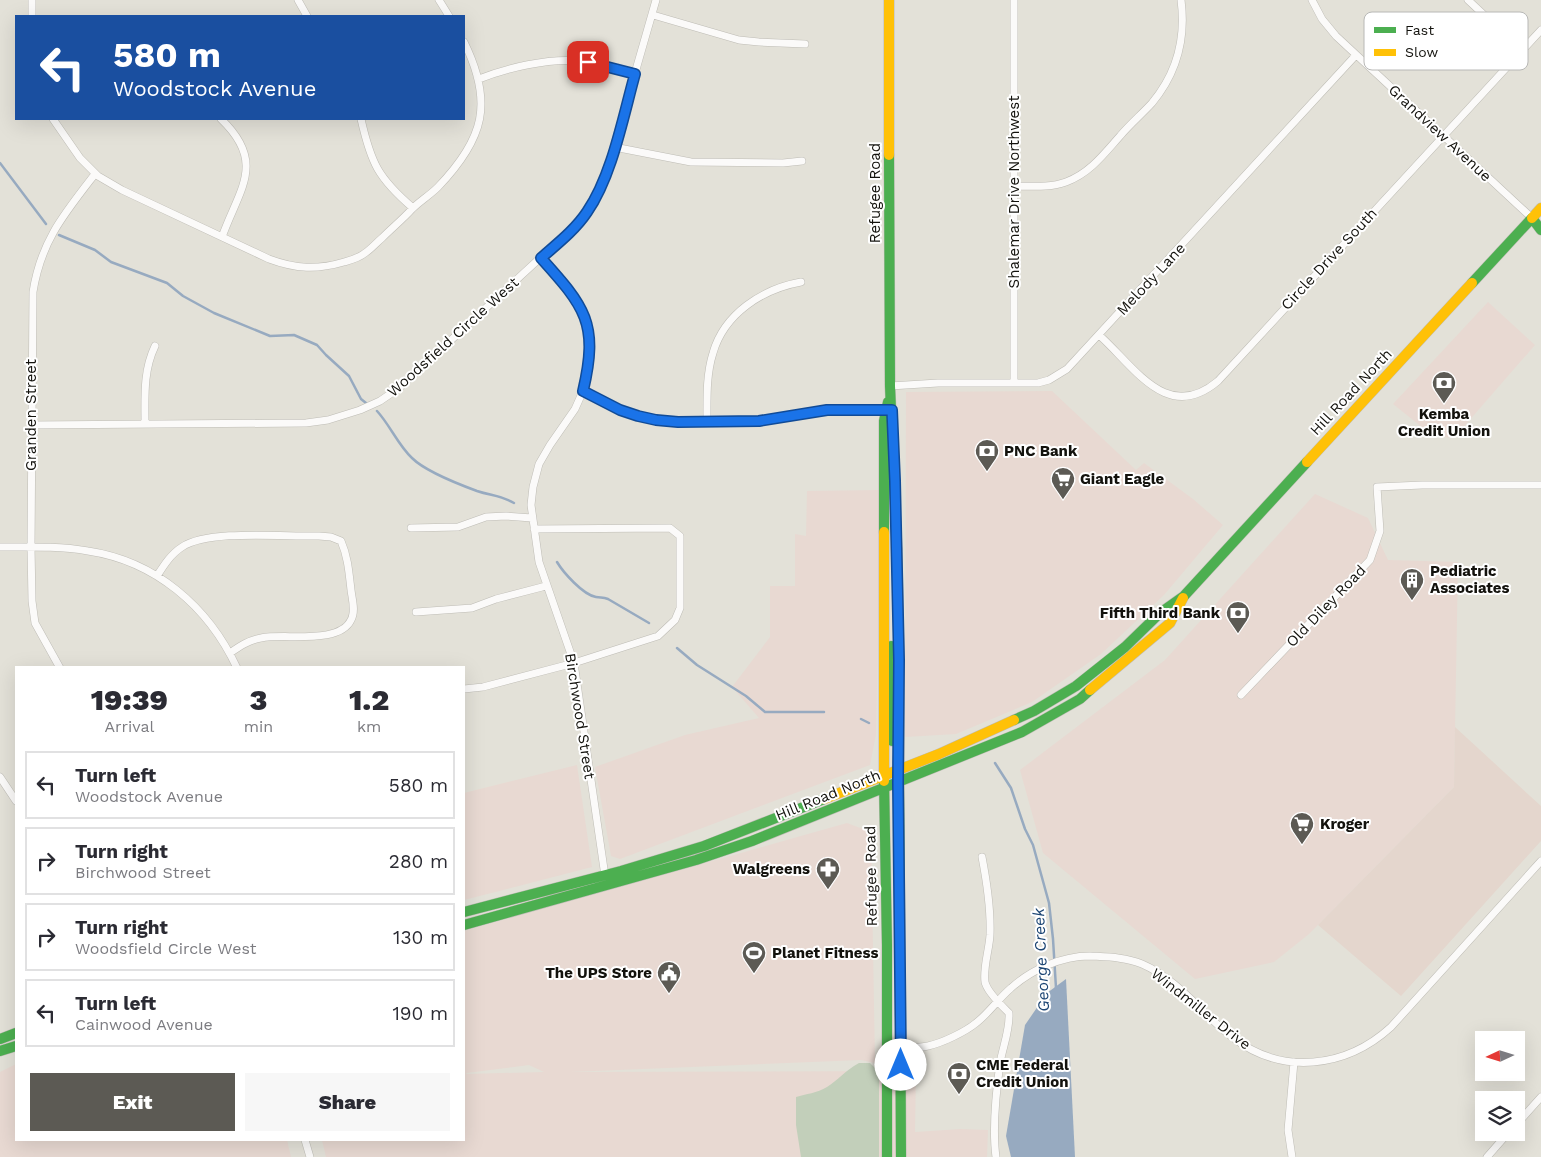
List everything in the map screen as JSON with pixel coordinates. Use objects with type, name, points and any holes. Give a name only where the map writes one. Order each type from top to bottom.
[{"type":"main road","name":"Refugee Road","points":[[887,1157],[887,952],[891,779],[899,660],[895,481],[889,410],[889,0]]},
{"type":"main road","name":"Hill Road North","points":[[465,925],[696,860],[752,841],[891,779],[1042,706],[1076,686],[1125,646],[1160,614],[1184,596],[1537,220],[1541,208]]},
{"type":"main road","points":[[1537,220],[1541,230]]},
{"type":"main road","name":"Refugee Road","points":[[889,410],[884,421],[884,617],[890,624],[891,884],[894,910],[900,920],[898,1048],[901,1157]]},
{"type":"main road","name":"Hill Road North","points":[[465,912],[605,877],[713,843],[1022,732],[1080,699],[1170,623],[1184,596]]},
{"type":"main road","points":[[0,1039],[15,1034]]},
{"type":"main road","points":[[0,1051],[15,1046]]},
{"type":"street","points":[[32,0],[32,15]]},
{"type":"street","points":[[298,0],[306,15]]},
{"type":"street","points":[[439,0],[448,15]]},
{"type":"street","name":"Woodsfield Circle West","points":[[31,425],[306,423],[328,420],[360,410],[380,401],[399,388],[570,231],[586,213],[602,184],[656,0]]},
{"type":"street","name":"Shalemar Drive Northwest","points":[[1014,0],[1014,383]]},
{"type":"street","points":[[1014,186],[1054,186],[1083,174],[1099,160],[1151,103],[1169,76],[1178,56],[1182,33],[1181,0]]},
{"type":"street","name":"Grandview Avenue","points":[[1312,0],[1328,28],[1364,63]]},
{"type":"street","points":[[1468,0],[1481,12]]},
{"type":"street","points":[[652,15],[739,40],[805,44]]},
{"type":"street","name":"Circle Drive South","points":[[1528,45],[1541,30]]},
{"type":"street","points":[[53,120],[94,174],[122,190],[280,263],[313,268],[325,267],[356,259],[365,254],[437,188],[459,163],[472,144],[481,112],[481,95],[479,79],[465,44]]},
{"type":"street","name":"Melody Lane","points":[[890,386],[938,383],[1038,383],[1059,375],[1076,360],[1356,56]]},
{"type":"street","points":[[479,79],[513,68],[568,60],[600,65],[635,74]]},
{"type":"street","name":"Grandview Avenue","points":[[1371,70],[1537,220]]},
{"type":"street","name":"Circle Drive South","points":[[1099,334],[1139,375],[1167,394],[1178,397],[1200,394],[1218,381],[1505,70]]},
{"type":"street","points":[[222,120],[230,127],[241,144],[247,165],[244,186],[222,237]]},
{"type":"street","points":[[361,120],[369,151],[376,166],[388,184],[413,208]]},
{"type":"street","points":[[614,147],[691,162],[783,163],[802,161]]},
{"type":"street","name":"Granden Street","points":[[59,666],[35,623],[32,601],[31,314],[37,270],[45,246],[54,230],[94,174]]},
{"type":"street","name":"Birchwood Street","points":[[541,258],[580,306],[590,335],[590,355],[583,391],[576,409],[539,464],[531,495],[532,518],[539,562],[574,663],[605,877]]},
{"type":"street","points":[[707,422],[708,387],[712,355],[727,325],[740,311],[764,294],[782,286],[801,282]]},
{"type":"street","points":[[145,424],[146,373],[155,346]]},
{"type":"street","points":[[583,391],[620,410],[638,416],[678,422],[759,421],[827,410],[889,410]]},
{"type":"street","name":"Old Diley Road","points":[[1242,695],[1370,560],[1380,531],[1377,487],[1422,485],[1541,486]]},
{"type":"street","points":[[411,528],[458,527],[486,517],[532,518]]},
{"type":"street","points":[[465,689],[483,687],[574,663],[658,636],[675,620],[680,608],[680,536],[670,528],[534,529]]},
{"type":"street","points":[[157,576],[169,558],[181,547],[202,538],[319,536],[331,537],[341,541],[346,551],[353,607],[352,620],[346,627],[337,633],[326,635],[260,638],[240,646],[230,653]]},
{"type":"street","points":[[0,547],[66,548],[110,555],[133,563],[157,576],[188,598],[204,614],[230,653],[236,666]]},
{"type":"street","points":[[416,612],[472,608],[496,599],[546,586]]},
{"type":"street","points":[[1,780],[15,800]]},
{"type":"street","points":[[982,857],[988,889],[990,935],[985,984],[998,1002],[1009,1012],[1009,1025],[1000,1062],[994,1138],[996,1157]]},
{"type":"street","name":"Windmiller Drive","points":[[898,1048],[929,1046],[954,1036],[975,1024],[1011,988],[1030,974],[1059,961],[1087,956],[1118,958],[1142,964],[1183,991],[1242,1044],[1264,1055],[1294,1062],[1314,1062],[1338,1058],[1361,1049],[1382,1036],[1541,861]]},
{"type":"street","points":[[1292,1157],[1288,1124],[1294,1062]]},
{"type":"street","points":[[1525,1115],[1541,1097]]},
{"type":"street","points":[[306,1141],[310,1157]]},
{"type":"street","points":[[1487,1157],[1501,1141]]},
{"type":"shaded area","points":[[1488,302],[1535,345],[1454,438],[1433,436],[1393,404]]},
{"type":"shaded area","points":[[1052,391],[1136,470],[1144,463],[1193,499],[1223,525],[1164,595],[1101,654],[1032,702],[956,734],[905,737],[906,392]]},
{"type":"shaded area","points":[[881,490],[876,734],[870,765],[620,859],[611,856],[595,767],[685,735],[759,718],[732,687],[770,637],[770,586],[795,586],[795,534],[806,536],[807,491]]},
{"type":"shaded area","points":[[1315,494],[1368,518],[1388,560],[1458,562],[1454,787],[1309,934],[1274,962],[1195,979],[1043,853],[1020,770],[1165,660]]},
{"type":"shaded area","points":[[1455,727],[1541,806],[1541,841],[1401,996],[1318,925],[1454,787]]},
{"type":"shaded area","points":[[577,765],[592,867],[465,900],[465,793]]},
{"type":"shaded area","points":[[847,823],[871,832],[875,1063],[861,1060],[570,1072],[916,1071],[915,1132],[961,1129],[988,1130],[987,1157],[326,1157],[322,1141],[465,1141],[465,931]],"holes":[[[529,1065],[544,1072],[466,1074]]]},
{"type":"shaded area","points":[[15,1064],[15,1141],[287,1141],[291,1157],[0,1157],[0,1072]]},
{"type":"green space","points":[[859,1063],[870,1063],[877,1070],[879,1076],[879,1157],[801,1157],[796,1125],[796,1097],[827,1087]]},
{"type":"water","points":[[1066,979],[1075,1157],[1011,1157],[1006,1136],[1025,1025],[1047,993]]},
{"type":"waterway","name":"George Creek","points":[[0,163],[46,224]]},
{"type":"waterway","points":[[59,235],[95,250],[111,262],[167,283],[183,296],[214,313],[270,336],[294,335],[317,345],[349,376],[361,399],[366,403]]},
{"type":"waterway","name":"George Creek","points":[[377,411],[402,447],[418,463],[452,481],[514,503]]},
{"type":"waterway","name":"George Creek","points":[[557,562],[585,592],[596,597],[608,599],[649,623]]},
{"type":"waterway","name":"George Creek","points":[[677,648],[697,665],[746,696],[765,712],[824,712]]},
{"type":"waterway","name":"George Creek","points":[[861,719],[869,723]]},
{"type":"waterway","name":"George Creek","points":[[995,763],[1011,788],[1025,829],[1033,845],[1049,903],[1056,988]]},
{"type":"traffic: fast","points":[[889,155],[890,386],[897,549]]},
{"type":"traffic: fast","points":[[1532,218],[1541,230]]},
{"type":"traffic: fast","points":[[1472,283],[1532,218]]},
{"type":"traffic: fast","points":[[884,532],[884,421],[888,402]]},
{"type":"traffic: fast","points":[[1014,720],[1034,711],[1076,686],[1125,647],[1160,613],[1184,596],[1307,462]]},
{"type":"traffic: fast","points":[[891,646],[892,741]]},
{"type":"traffic: fast","points":[[465,925],[696,860],[752,841],[1022,732],[1080,699],[1090,690]]},
{"type":"traffic: fast","points":[[899,775],[901,1157]]},
{"type":"traffic: fast","points":[[884,781],[887,945],[887,1157]]},
{"type":"traffic: fast","points":[[465,912],[621,871],[704,846],[824,799]]},
{"type":"traffic: fast","points":[[0,1039],[15,1033]]},
{"type":"traffic: fast","points":[[0,1051],[15,1046]]},
{"type":"traffic: slow","points":[[889,0],[889,155]]},
{"type":"traffic: slow","points":[[1532,218],[1541,208]]},
{"type":"traffic: slow","points":[[1307,462],[1472,283]]},
{"type":"traffic: slow","points":[[884,532],[884,781]]},
{"type":"traffic: slow","points":[[897,549],[899,775]]},
{"type":"traffic: slow","points":[[1090,690],[1170,623],[1183,598]]},
{"type":"traffic: slow","points":[[824,799],[939,754],[1014,720]]},
{"type":"place","name":"Kemba Credit Union","points":[[1444,404]]},
{"type":"place","name":"PNC Bank","points":[[987,472]]},
{"type":"place","name":"Giant Eagle","points":[[1063,500]]},
{"type":"place","name":"Pediatric Associates","points":[[1412,601]]},
{"type":"place","name":"Fifth Third Bank","points":[[1238,634]]},
{"type":"place","name":"Kroger","points":[[1302,845]]},
{"type":"place","name":"Walgreens","points":[[828,890]]},
{"type":"place","name":"Planet Fitness","points":[[754,974]]},
{"type":"place","name":"The UPS Store","points":[[669,994]]},
{"type":"place","name":"CME Federal Credit Union","points":[[959,1095]]},
{"type":"route","points":[[588,62],[635,74],[606,174],[596,198],[577,224],[541,258],[580,306],[587,324],[590,335],[590,355],[583,391],[620,410],[638,416],[678,422],[759,421],[827,410],[892,410],[899,660],[898,783],[901,1065]]}]
